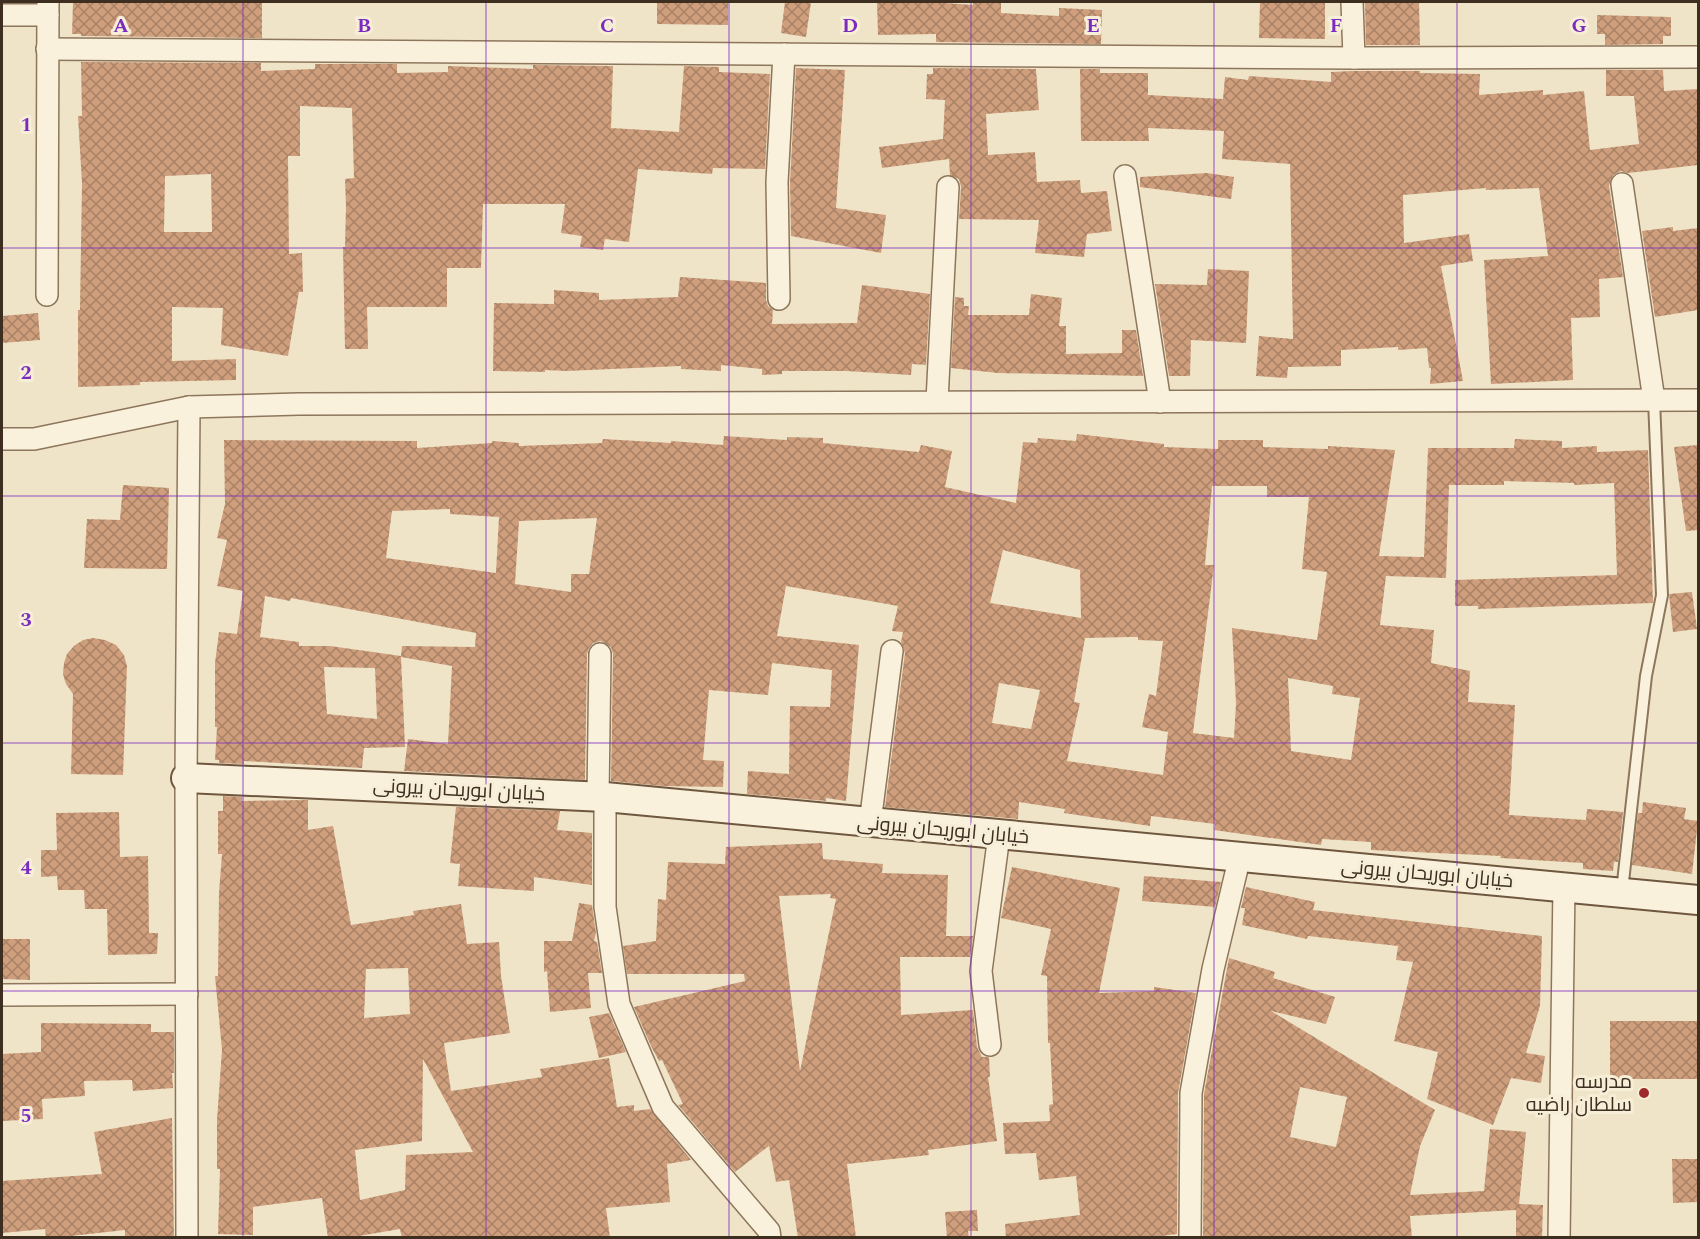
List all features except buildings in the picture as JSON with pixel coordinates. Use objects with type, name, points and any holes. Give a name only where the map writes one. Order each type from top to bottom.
[{"type":"street","points":[[1352,2],[1354,58]]},
{"type":"street","points":[[2,15],[48,8],[47,295]]},
{"type":"street","points":[[47,49],[1354,58],[1698,57]]},
{"type":"street","points":[[779,299],[777,182],[784,54]]},
{"type":"street","points":[[1125,176],[1160,402]]},
{"type":"street","points":[[1622,184],[1654,400]]},
{"type":"street","points":[[937,401],[948,187]]},
{"type":"street","points":[[2,440],[34,439],[189,407],[299,404],[1698,400]]},
{"type":"street","points":[[186,1238],[189,407]]},
{"type":"street","points":[[870,823],[892,651]]},
{"type":"street","points":[[600,654],[601,797],[605,906],[619,1004],[663,1107],[769,1231],[770,1238]]},
{"type":"street","name":"خیابان ابوریحان بیرونی","points":[[186,778],[601,797],[1698,900]]},
{"type":"street","points":[[990,1045],[981,971],[999,835]]},
{"type":"street","points":[[1190,1238],[1191,1093],[1213,969],[1240,856]]},
{"type":"street","points":[[1558,1238],[1564,886]]},
{"type":"street","points":[[2,995],[187,994]]},
{"type":"lane","points":[[1622,892],[1647,676],[1662,595],[1654,400]]},
{"type":"place","name":"مدرسه سلطان راضیه","points":[[1644,1093]]}]
